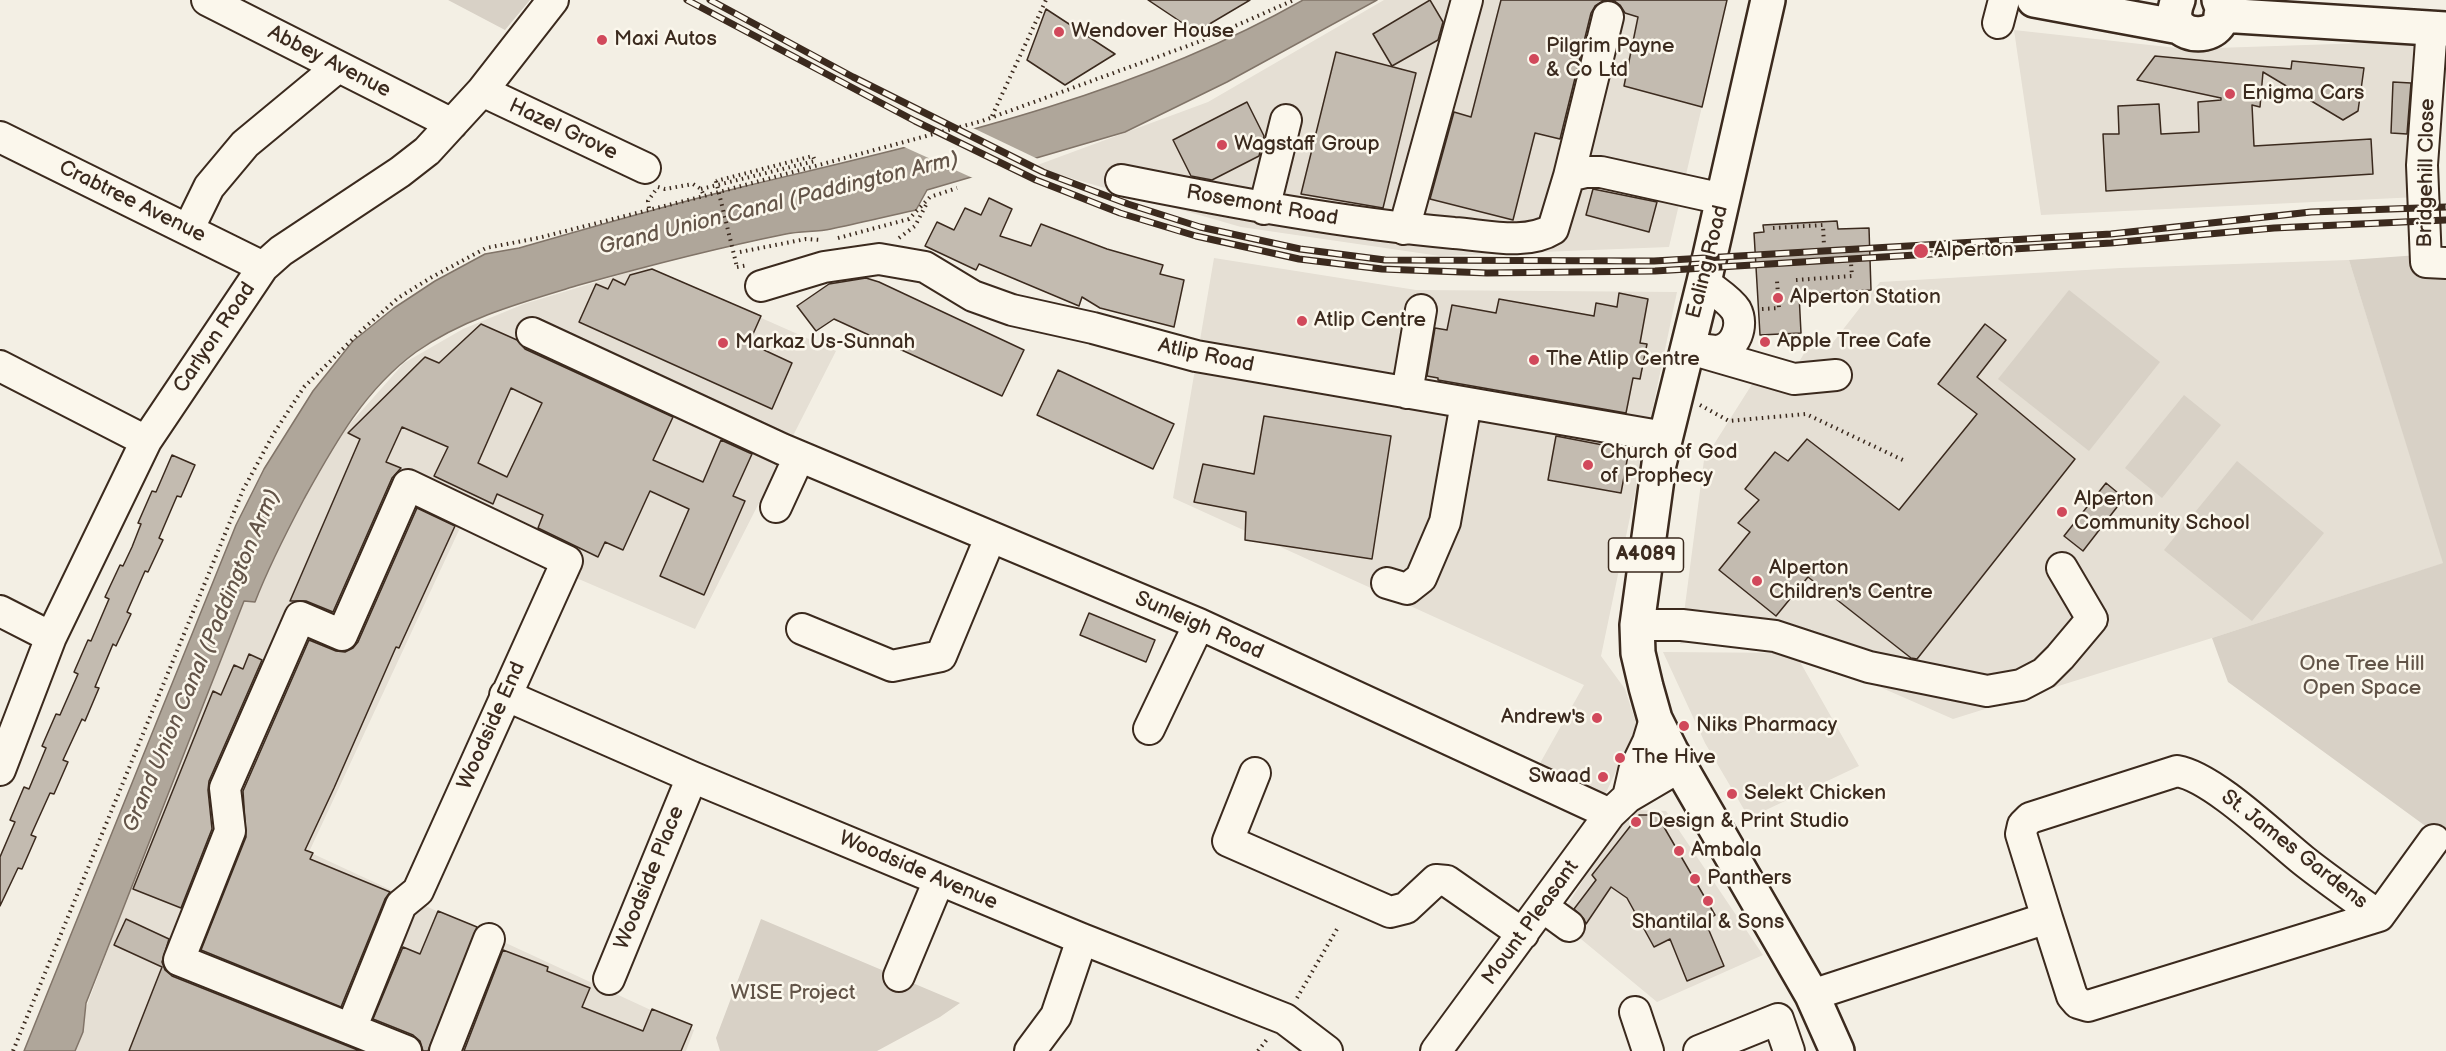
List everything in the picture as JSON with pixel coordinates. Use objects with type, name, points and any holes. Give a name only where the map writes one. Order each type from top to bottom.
[{"type":"main road","name":"Ealing Road","points":[[1679,766],[1655,719],[1638,653],[1637,625],[1659,464],[1704,282],[1768,0]]},
{"type":"main road","points":[[2034,0],[2179,13],[2186,32],[2202,35],[2216,27],[2220,8],[2439,28]]},
{"type":"main road","name":"A4089","points":[[1679,766],[1812,994],[1837,1051]]},
{"type":"street","name":"Abbey Avenue","points":[[207,0],[452,124]]},
{"type":"street","points":[[1404,229],[1467,0]]},
{"type":"street","name":"Carlyon Road","points":[[0,770],[51,638],[146,441],[263,267],[280,250],[400,172],[427,151],[552,12]]},
{"type":"street","name":"Rosemont Road","points":[[1120,180],[1264,209],[1404,229],[1520,238],[1543,236],[1552,229],[1558,218],[1608,17]]},
{"type":"street","name":"Bridgehill Close","points":[[2439,28],[2422,165],[2423,213],[2426,262],[2446,263]]},
{"type":"street","points":[[188,230],[209,187],[245,144],[338,67]]},
{"type":"street","name":"Hazel Grove","points":[[482,92],[647,175]]},
{"type":"street","points":[[1264,209],[1286,120]]},
{"type":"street","name":"Crabtree Avenue","points":[[0,137],[263,267]]},
{"type":"street","points":[[1569,176],[1601,171],[1723,199]]},
{"type":"street","name":"Atlip Road","points":[[761,286],[824,267],[879,259],[925,267],[973,296],[1012,310],[1093,328],[1196,356],[1665,437]]},
{"type":"street","points":[[1687,348],[1719,351],[1728,346],[1737,336],[1740,320],[1735,309],[1704,282]]},
{"type":"street","points":[[1407,393],[1421,310]]},
{"type":"street","name":"Sunleigh Road","points":[[532,333],[791,453],[1199,624],[1619,806]]},
{"type":"street","points":[[1687,348],[1794,379],[1836,375]]},
{"type":"street","points":[[0,366],[146,441]]},
{"type":"street","points":[[1387,583],[1407,589],[1421,578],[1445,522],[1466,403]]},
{"type":"street","points":[[776,507],[791,453]]},
{"type":"street","name":"Woodside End","points":[[408,485],[567,561],[505,695],[418,891],[401,905],[351,1029],[178,960],[230,831],[225,788],[300,617],[342,635],[408,485]]},
{"type":"street","points":[[802,629],[892,666],[941,656],[990,538]]},
{"type":"street","points":[[1637,625],[1682,625],[1774,636],[1869,667],[1987,691],[2021,685],[2044,673],[2092,619],[2062,568]]},
{"type":"street","points":[[0,611],[51,638]]},
{"type":"street","points":[[1149,729],[1199,624]]},
{"type":"street","name":"Woodside Avenue","points":[[505,695],[692,777],[939,880],[1285,1019],[1327,1051]]},
{"type":"street","name":"Mount Pleasant","points":[[1436,1051],[1619,806],[1648,742],[1655,719]]},
{"type":"street","name":"Mount Pleasant","points":[[1619,806],[1679,766]]},
{"type":"street","name":"St. James Gardens","points":[[2177,771],[2187,772],[2216,789],[2306,863],[2379,916],[2088,1006],[2078,1003],[2072,996],[2021,834],[2023,825],[2030,818],[2177,771]]},
{"type":"street","points":[[1255,773],[1223,851],[1390,912],[1406,908],[1436,880],[1447,882],[1523,934]]},
{"type":"street","name":"Woodside Place","points":[[609,979],[692,777]]},
{"type":"street","points":[[2379,916],[2434,840]]},
{"type":"street","points":[[899,976],[939,880]]},
{"type":"street","points":[[1543,907],[1569,926]]},
{"type":"street","points":[[1812,994],[2047,918]]},
{"type":"street","points":[[445,1051],[489,939]]},
{"type":"street","points":[[1030,1051],[1056,1016],[1082,939]]},
{"type":"street","points":[[1635,1012],[1648,1051]]},
{"type":"street","points":[[1700,1051],[1778,1019],[1789,1051]]},
{"type":"street","points":[[351,1029],[406,1051]]},
{"type":"path","points":[[992,117],[1046,0]]},
{"type":"path","points":[[13,1051],[243,490],[274,434],[304,387],[398,298],[486,248],[538,238],[649,208],[704,196],[992,117],[1201,41],[1285,1],[1294,0]]},
{"type":"path","points":[[701,189],[741,180],[815,161],[813,156],[716,181],[737,267]]},
{"type":"path","points":[[647,175],[664,189],[693,184],[701,189],[704,196]]},
{"type":"path","points":[[740,252],[806,239],[829,241],[909,219],[930,196],[957,188]]},
{"type":"path","points":[[879,259],[886,248],[915,225],[930,196]]},
{"type":"path","points":[[648,201],[649,208]]},
{"type":"path","points":[[1773,228],[1822,225],[1824,246]]},
{"type":"path","points":[[1796,280],[1852,276],[1851,263]]},
{"type":"path","points":[[1758,309],[1779,308],[1777,281]]},
{"type":"path","points":[[1676,391],[1729,421],[1806,414],[1905,461]]},
{"type":"path","points":[[1258,1051],[1285,1019],[1337,929]]},
{"type":"shaded area","points":[[1384,0],[1727,0],[1669,247],[1440,256],[1241,227],[1032,167],[1208,102]]},
{"type":"shaded area","points":[[2014,30],[2186,49],[2426,41],[2418,197],[2041,215]]},
{"type":"shaded area","points":[[1214,258],[1416,290],[1677,292],[1601,656],[1625,689],[1637,726],[1604,797],[1539,765],[1584,685],[1173,498]]},
{"type":"shaded area","name":"Alperton Community School","points":[[2349,260],[2444,563],[1953,719],[1786,646],[1708,639],[1680,644],[1704,460],[1756,378],[1784,388],[1810,343],[1827,350],[1880,282],[2120,268]]},
{"type":"shaded area","points":[[646,267],[836,351],[695,629],[460,528],[309,852],[694,1030],[686,1051],[70,1051],[247,576],[318,460],[404,363],[463,329],[524,304]]},
{"type":"shaded area","points":[[1663,652],[1795,653],[1859,766],[1749,818],[1705,743]]},
{"type":"shaded area","points":[[1637,810],[1666,811],[1763,955],[1657,1002],[1558,920],[1616,828]]},
{"type":"green space","points":[[448,0],[530,0],[505,30]]},
{"type":"green space","name":"One Tree Hill Open Space","points":[[2446,253],[2446,841],[2228,682],[2212,638],[2443,563],[2349,260]]},
{"type":"green space","points":[[2069,290],[2160,362],[2089,451],[1998,379]]},
{"type":"green space","points":[[2184,395],[2221,425],[2162,498],[2125,468]]},
{"type":"green space","points":[[2237,461],[2324,533],[2252,621],[2164,550]]},
{"type":"green space","name":"WISE Project","points":[[761,919],[960,1003],[940,1017],[877,1051],[720,1051],[716,1038]]},
{"type":"water","name":"Grand Union Canal (Paddington Arm)","points":[[1303,0],[1377,0],[1227,82],[1125,132],[927,190],[916,210],[831,229],[792,233],[734,245],[630,271],[537,298],[474,320],[434,340],[397,367],[366,401],[339,439],[284,537],[255,602],[244,601],[86,1003],[83,1032],[75,1051],[24,1051],[236,525],[264,469],[313,391],[353,341],[394,308],[435,281],[485,254],[519,248],[686,201],[886,152],[1029,113],[1169,64],[1237,34]]},
{"type":"pier","points":[[973,128],[1040,160],[975,179],[902,146]]},
{"type":"building","points":[[1148,0],[1250,0],[1196,32]]},
{"type":"building","points":[[1430,0],[1443,22],[1438,40],[1392,66],[1373,34]]},
{"type":"building","name":"Pilgrim Payne & Co Ltd","points":[[1501,0],[1613,0],[1603,1],[1595,6],[1591,13],[1560,139],[1535,133],[1513,220],[1430,199],[1454,112],[1471,117]]},
{"type":"building","points":[[1613,0],[1727,0],[1702,107],[1624,86],[1638,17],[1625,13]]},
{"type":"building","name":"Wendover House","points":[[1046,9],[1115,54],[1065,85],[1027,60]]},
{"type":"building","points":[[1336,52],[1416,73],[1383,208],[1301,194]]},
{"type":"building","points":[[2155,56],[2291,69],[2292,61],[2364,68],[2358,111],[2343,120],[2263,72],[2260,107],[2252,105],[2254,146],[2371,139],[2373,174],[2106,191],[2103,134],[2119,134],[2118,106],[2159,104],[2161,134],[2199,132],[2198,102],[2221,100],[2221,98],[2137,80]]},
{"type":"building","points":[[2393,82],[2411,83],[2407,134],[2391,133]]},
{"type":"building","name":"Wagstaff Group","points":[[1247,102],[1264,136],[1259,156],[1212,180],[1191,176],[1173,140]]},
{"type":"building","points":[[1593,189],[1657,202],[1649,232],[1586,215]]},
{"type":"building","points":[[989,198],[1012,209],[1000,236],[1031,246],[1041,224],[1107,249],[1163,265],[1160,274],[1184,280],[1174,327],[1100,308],[1082,297],[1079,306],[979,264],[976,270],[925,246],[937,222],[954,230],[965,208],[981,215]]},
{"type":"building","points":[[1837,221],[1838,229],[1869,228],[1871,290],[1799,294],[1801,333],[1760,335],[1754,233],[1764,232],[1763,225]]},
{"type":"building","points":[[652,269],[761,316],[749,343],[792,363],[772,409],[579,322],[596,284],[608,289],[613,279],[625,285],[630,275]]},
{"type":"building","points":[[866,278],[1024,350],[1002,396],[834,319],[816,331],[797,306],[829,284]]},
{"type":"building","name":"The Atlip Centre","points":[[1619,293],[1648,299],[1640,343],[1647,344],[1640,379],[1633,378],[1626,413],[1438,380],[1438,378],[1427,376],[1435,328],[1447,330],[1452,305],[1496,313],[1499,299],[1594,316],[1596,303],[1617,307]]},
{"type":"building","points":[[481,324],[517,340],[525,349],[673,417],[653,460],[703,482],[721,440],[752,454],[733,496],[745,501],[704,595],[660,576],[689,509],[650,491],[623,550],[605,542],[598,557],[538,528],[543,515],[497,494],[493,504],[434,476],[448,447],[402,427],[386,462],[401,468],[392,478],[333,612],[306,601],[290,601],[360,439],[348,433],[425,357],[439,363]],"holes":[[[511,388],[542,403],[507,477],[478,463]]]},
{"type":"building","points":[[1985,324],[2006,340],[1977,377],[2075,459],[1917,659],[1911,658],[1808,577],[1776,616],[1719,570],[1750,532],[1738,523],[1759,500],[1745,489],[1775,452],[1788,461],[1807,439],[1899,510],[1977,414],[1938,384]]},
{"type":"building","points":[[1058,370],[1174,424],[1153,469],[1037,415]]},
{"type":"building","points":[[1264,416],[1391,436],[1372,559],[1245,540],[1246,512],[1194,502],[1203,464],[1254,474]]},
{"type":"building","name":"Church of God of Prophecy","points":[[1556,436],[1629,450],[1621,493],[1548,480]]},
{"type":"building","points":[[172,455],[195,465],[181,497],[177,496],[159,538],[163,540],[148,572],[145,571],[127,612],[131,614],[116,646],[113,644],[95,687],[99,688],[85,721],[82,719],[63,760],[68,762],[54,794],[50,793],[31,835],[36,837],[22,869],[18,868],[0,906],[0,857],[15,822],[10,820],[24,787],[29,789],[46,748],[42,746],[56,714],[60,715],[78,674],[74,672],[88,640],[91,641],[109,599],[105,597],[120,565],[123,566],[132,547],[141,524],[138,523],[152,491],[156,492]]},
{"type":"building","points":[[2106,483],[2124,498],[2083,551],[2064,536]]},
{"type":"building","points":[[417,508],[455,526],[399,648],[396,647],[305,850],[313,853],[310,859],[390,892],[385,899],[341,1007],[201,950],[246,837],[243,791],[309,640],[336,651],[345,652],[358,642]]},
{"type":"building","points":[[1089,613],[1155,640],[1146,662],[1080,635]]},
{"type":"building","points":[[249,654],[262,660],[209,781],[212,829],[181,908],[133,889],[213,691],[221,695],[234,665],[243,669]]},
{"type":"building","points":[[1639,815],[1657,815],[1715,915],[1705,921],[1724,966],[1687,981],[1670,939],[1654,947],[1627,898],[1611,887],[1586,924],[1574,909],[1596,880],[1592,875]]},
{"type":"building","points":[[438,911],[477,927],[428,1051],[423,1051],[420,1041],[413,1035],[373,1019],[403,947],[420,954]]},
{"type":"building","points":[[126,919],[169,939],[162,962],[165,970],[172,976],[360,1051],[129,1051],[162,967],[114,945]]},
{"type":"building","points":[[503,950],[548,967],[547,971],[590,988],[582,1007],[643,1031],[652,1009],[692,1025],[681,1051],[464,1051]]},
{"type":"railway","points":[[687,0],[915,121],[1036,180],[1120,213],[1196,236],[1299,259],[1382,269],[1487,273],[1655,271],[2111,243],[2274,228],[2446,220]]},
{"type":"railway","points":[[710,0],[853,77],[1043,172],[1128,204],[1200,227],[1300,249],[1385,260],[1654,261],[2111,234],[2311,212],[2446,207]]},
{"type":"place","name":"Wendover House","points":[[1059,32]]},
{"type":"place","name":"Maxi Autos","points":[[602,40]]},
{"type":"place","name":"Pilgrim Payne & Co Ltd","points":[[1534,59]]},
{"type":"place","name":"Enigma Cars","points":[[2230,94]]},
{"type":"place","name":"Wagstaff Group","points":[[1222,145]]},
{"type":"place","name":"Alperton","points":[[1921,251]]},
{"type":"place","name":"Alperton Station","points":[[1778,298]]},
{"type":"place","name":"Atlip Centre","points":[[1302,321]]},
{"type":"place","name":"Apple Tree Cafe","points":[[1765,342]]},
{"type":"place","name":"Markaz Us-Sunnah","points":[[723,343]]},
{"type":"place","name":"The Atlip Centre","points":[[1534,360]]},
{"type":"place","name":"Church of God of Prophecy","points":[[1588,465]]},
{"type":"place","name":"Alperton Community School","points":[[2062,512]]},
{"type":"place","name":"Alperton Children's Centre","points":[[1757,581]]},
{"type":"place","name":"Andrew's","points":[[1597,718]]},
{"type":"place","name":"Niks Pharmacy","points":[[1684,726]]},
{"type":"place","name":"The Hive","points":[[1620,758]]},
{"type":"place","name":"Swaad","points":[[1603,777]]},
{"type":"place","name":"Selekt Chicken","points":[[1732,794]]},
{"type":"place","name":"Design & Print Studio","points":[[1636,822]]},
{"type":"place","name":"Ambala","points":[[1679,851]]},
{"type":"place","name":"Panthers","points":[[1695,879]]},
{"type":"place","name":"Shantilal & Sons","points":[[1708,901]]}]
